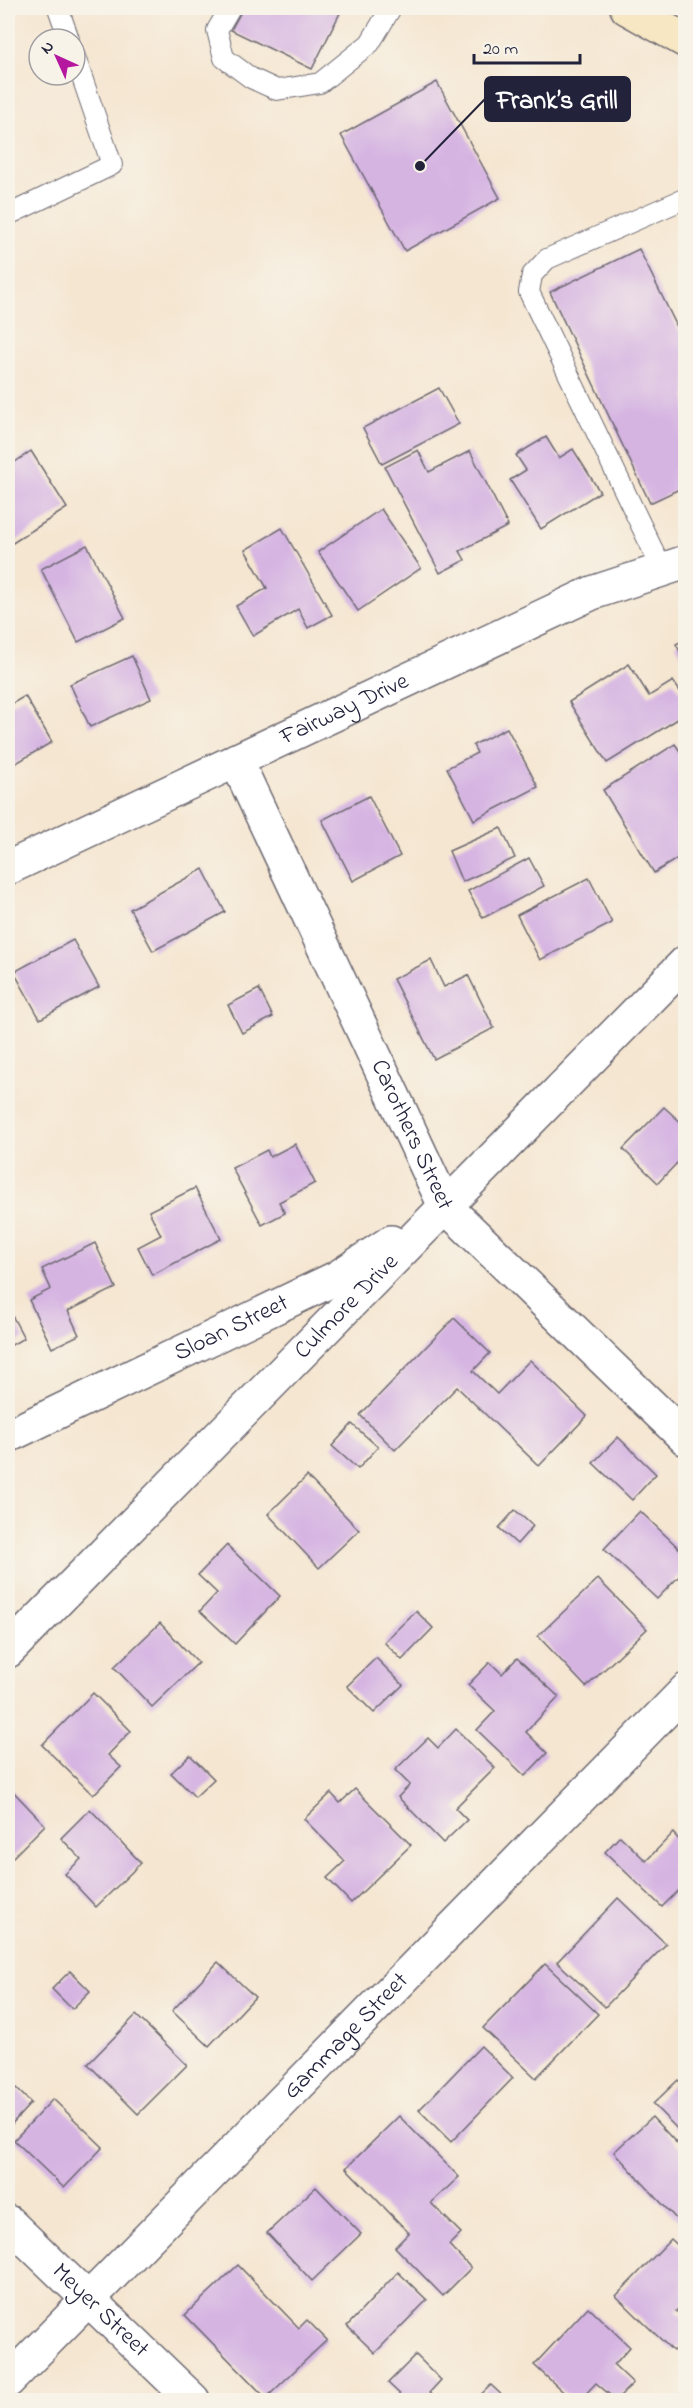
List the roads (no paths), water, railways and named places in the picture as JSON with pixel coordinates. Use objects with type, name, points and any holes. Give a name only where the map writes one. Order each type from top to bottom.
[{"type":"main road","points":[[627,8],[686,40]]},
{"type":"street","name":"Fairway Drive","points":[[8,868],[592,593],[674,565]]},
{"type":"street","name":"Carothers Street","points":[[236,760],[445,1206],[686,1439]]},
{"type":"street","name":"Culmore Drive","points":[[8,1651],[686,962]]},
{"type":"street","name":"Sloan Street","points":[[8,1436],[338,1277],[445,1206]]},
{"type":"street","name":"Gammage Street","points":[[8,2381],[686,1690]]},
{"type":"street","name":"Meyer Street","points":[[8,2222],[193,2400]]},
{"type":"lane","points":[[58,8],[65,27]]},
{"type":"lane","points":[[230,8],[217,30],[224,58],[250,78],[277,90],[320,83],[370,43],[391,8]]},
{"type":"lane","points":[[8,215],[112,165],[85,87]]},
{"type":"lane","points":[[674,565],[529,292],[532,275],[547,259],[686,198]]},
{"type":"place","name":"Frank’s Grill","points":[[420,166]]}]
